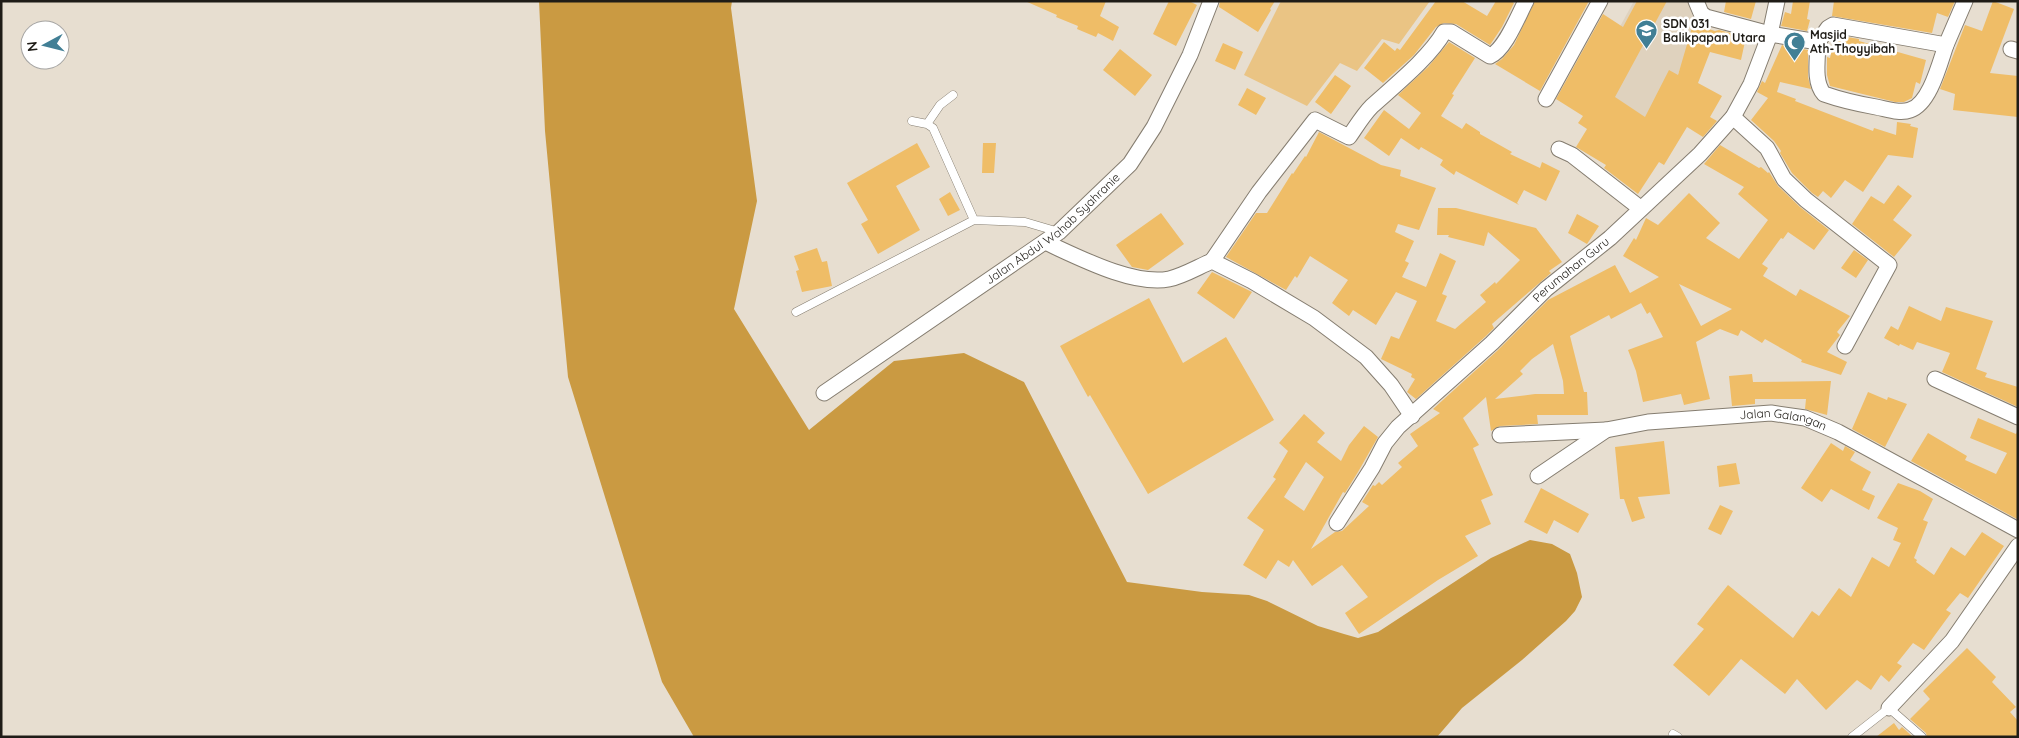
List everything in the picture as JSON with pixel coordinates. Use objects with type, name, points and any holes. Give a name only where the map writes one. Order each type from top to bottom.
[{"type":"street","name":"Jalan Abdul Wahab Syahranie","points":[[824,393],[1045,242],[1130,164],[1154,127],[1190,55],[1211,1]]},
{"type":"street","points":[[1045,242],[1099,266],[1141,279],[1169,279],[1212,261],[1259,192],[1315,120],[1349,137],[1370,108],[1400,82],[1439,42],[1444,32],[1452,32],[1490,56],[1495,54],[1502,46],[1526,1]]},
{"type":"street","points":[[1546,99],[1600,1]]},
{"type":"street","points":[[1696,1],[1701,13],[1706,17],[1770,34],[1818,42]]},
{"type":"street","name":"Perumahan Guru","points":[[1337,523],[1372,468],[1385,443],[1398,427],[1492,342],[1546,289],[1610,238],[1700,154],[1733,117],[1751,84],[1770,34],[1777,1]]},
{"type":"street","points":[[1946,44],[1833,25],[1828,28],[1818,42],[1818,79],[1820,89],[1824,94],[1859,104],[1901,111],[1911,110],[1928,93],[1946,44],[1965,1]]},
{"type":"street","points":[[1733,117],[1767,148],[1784,179],[1806,200],[1889,264],[1845,346]]},
{"type":"street","points":[[1559,148],[1572,155],[1640,208]]},
{"type":"street","points":[[1212,261],[1252,281],[1314,318],[1366,357],[1391,385],[1412,416]]},
{"type":"street","points":[[1935,379],[2018,417]]},
{"type":"street","name":"Jalan Galangan","points":[[1538,476],[1606,430],[1648,422],[1772,413],[1805,418],[1838,432],[2018,530]]},
{"type":"street","points":[[1500,435],[1606,430]]},
{"type":"street","points":[[1889,708],[1952,642],[2018,546]]},
{"type":"lane","points":[[927,124],[940,105],[953,95]]},
{"type":"lane","points":[[912,121],[927,124],[932,128],[974,220]]},
{"type":"lane","points":[[796,312],[974,220],[1025,222],[1058,232]]},
{"type":"lane","points":[[1852,737],[1889,708],[1922,737]]},
{"type":"shaded area","points":[[539,1],[732,1],[731,8],[757,201],[734,309],[809,430],[894,361],[964,353],[1024,382],[1127,582],[1202,592],[1249,595],[1267,601],[1318,626],[1358,638],[1378,632],[1491,558],[1530,540],[1552,544],[1570,554],[1577,573],[1582,597],[1575,611],[1522,660],[1462,708],[1437,737],[694,737],[662,682],[568,377],[545,131]]},
{"type":"shaded area","points":[[1281,1],[1430,1],[1399,44],[1382,39],[1357,71],[1340,63],[1307,106],[1244,75]]},
{"type":"shaded area","name":"SDN 031 Balikpapan Utara","points":[[1634,1],[1688,1],[1696,26],[1678,74],[1688,79],[1663,127],[1587,87]]},
{"type":"building","points":[[1025,1],[1106,1],[1100,16],[1119,27],[1113,41],[1098,33],[1096,37],[1077,29],[1078,26],[1056,17],[1057,15]]},
{"type":"building","points":[[1169,1],[1189,1],[1197,5],[1176,46],[1153,34]]},
{"type":"building","points":[[1220,1],[1275,1],[1258,32],[1219,7]]},
{"type":"building","points":[[1436,1],[1462,1],[1487,16],[1496,1],[1511,1],[1514,3],[1490,45],[1456,24],[1444,23],[1436,27],[1414,55],[1383,83],[1364,68],[1384,42],[1395,51],[1397,48],[1400,50]]},
{"type":"building","points":[[1535,1],[1589,1],[1540,91],[1495,64],[1514,45]]},
{"type":"building","points":[[1637,1],[1667,1],[1615,97],[1645,117],[1669,70],[1678,75],[1693,24],[1715,31],[1719,30],[1746,37],[1741,60],[1710,52],[1698,83],[1722,96],[1710,117],[1717,121],[1703,137],[1687,127],[1664,165],[1659,162],[1638,194],[1604,168],[1606,165],[1576,147],[1587,129],[1578,123],[1583,116],[1556,99],[1603,14],[1623,27]]},
{"type":"building","points":[[1726,1],[1756,1],[1751,19],[1724,12]]},
{"type":"building","points":[[1793,1],[1810,1],[1807,19],[1810,20],[1807,31],[1781,26],[1785,12],[1791,14]]},
{"type":"building","points":[[1834,1],[1955,1],[1948,17],[1937,13],[1932,33],[1832,16]]},
{"type":"building","points":[[1993,1],[2014,9],[1990,73],[2018,76],[2018,117],[1953,110],[1955,94],[1940,89],[1965,25],[1982,31]]},
{"type":"building","points":[[1835,35],[1859,39],[1859,41],[1926,60],[1920,84],[1916,82],[1912,98],[1904,102],[1895,102],[1830,86],[1827,75],[1827,57],[1830,58]]},
{"type":"building","points":[[1449,42],[1475,58],[1452,94],[1454,95],[1441,116],[1462,129],[1466,123],[1480,132],[1480,134],[1512,152],[1510,154],[1540,168],[1542,162],[1560,171],[1546,201],[1524,190],[1517,203],[1519,205],[1456,171],[1454,175],[1440,165],[1443,160],[1421,147],[1419,150],[1401,138],[1389,156],[1364,138],[1384,110],[1409,129],[1421,113],[1398,95],[1428,67]]},
{"type":"building","points":[[1223,43],[1243,52],[1235,70],[1215,61]]},
{"type":"building","points":[[1782,45],[1808,50],[1808,77],[1811,89],[1780,82],[1777,92],[1796,99],[1795,101],[1873,131],[1874,128],[1896,135],[1897,122],[1911,124],[1910,126],[1918,128],[1913,158],[1888,155],[1863,192],[1845,180],[1831,198],[1823,191],[1818,197],[1812,193],[1792,173],[1774,141],[1751,120],[1768,98],[1757,92],[1762,81],[1765,83]]},
{"type":"building","points":[[1120,49],[1152,75],[1135,96],[1103,70]]},
{"type":"building","points":[[1335,75],[1351,86],[1331,114],[1315,102]]},
{"type":"building","points":[[1247,88],[1266,98],[1256,115],[1238,105]]},
{"type":"building","points":[[1319,132],[1381,165],[1401,170],[1400,176],[1436,188],[1419,230],[1398,224],[1395,232],[1414,241],[1405,261],[1409,263],[1402,277],[1426,287],[1440,253],[1456,261],[1442,294],[1447,296],[1436,321],[1455,329],[1486,302],[1480,295],[1495,282],[1496,284],[1520,260],[1488,232],[1484,246],[1448,237],[1449,235],[1437,235],[1438,208],[1456,208],[1536,228],[1562,262],[1549,271],[1551,273],[1492,324],[1494,328],[1486,336],[1416,399],[1407,392],[1415,379],[1411,377],[1412,374],[1381,359],[1391,336],[1399,339],[1417,301],[1396,292],[1376,325],[1353,310],[1349,316],[1332,303],[1348,280],[1310,256],[1297,278],[1295,276],[1286,290],[1226,257],[1256,213],[1267,213],[1292,173],[1306,157]]},
{"type":"building","points":[[917,143],[930,167],[896,186],[920,230],[878,254],[861,224],[868,220],[847,183]]},
{"type":"building","points":[[983,143],[996,143],[994,173],[982,173]]},
{"type":"building","points":[[1720,145],[1769,172],[1778,186],[1800,207],[1829,230],[1814,250],[1788,232],[1783,239],[1781,238],[1762,264],[1768,268],[1763,276],[1796,296],[1800,289],[1850,316],[1837,332],[1840,335],[1827,352],[1847,362],[1841,375],[1801,362],[1802,360],[1765,339],[1762,343],[1741,330],[1738,336],[1720,329],[1696,342],[1710,399],[1684,405],[1681,394],[1643,402],[1636,371],[1628,350],[1663,337],[1650,312],[1647,314],[1641,303],[1611,319],[1609,315],[1570,336],[1584,392],[1587,392],[1588,415],[1537,415],[1538,424],[1500,426],[1491,431],[1486,397],[1463,418],[1479,445],[1473,448],[1493,495],[1481,500],[1491,524],[1465,536],[1478,556],[1438,580],[1359,634],[1345,613],[1368,597],[1342,565],[1312,586],[1293,560],[1289,567],[1278,560],[1266,579],[1243,565],[1264,530],[1247,518],[1276,479],[1273,477],[1288,451],[1279,443],[1304,414],[1325,433],[1317,442],[1341,461],[1349,445],[1364,426],[1378,437],[1345,493],[1343,492],[1311,549],[1335,532],[1342,531],[1369,506],[1362,502],[1373,485],[1375,486],[1379,482],[1382,485],[1402,467],[1398,463],[1418,446],[1410,434],[1440,413],[1433,409],[1498,350],[1548,300],[1615,265],[1630,293],[1659,277],[1623,256],[1634,238],[1636,240],[1646,218],[1658,225],[1689,193],[1720,223],[1706,238],[1739,259],[1768,220],[1738,194],[1744,187],[1704,164]],"holes":[[[1679,284],[1732,309],[1701,326]],[[1553,344],[1563,381],[1564,394],[1535,394],[1495,399],[1523,374],[1520,371],[1532,359]],[[1306,462],[1324,477],[1304,511],[1284,497]]]},
{"type":"building","points":[[1898,185],[1912,196],[1893,220],[1912,235],[1894,257],[1852,224],[1871,196],[1884,204]]},
{"type":"building","points":[[950,192],[960,210],[948,216],[939,199]]},
{"type":"building","points":[[1161,213],[1184,244],[1148,270],[1132,267],[1116,245]]},
{"type":"building","points":[[1577,214],[1599,226],[1587,244],[1568,233]]},
{"type":"building","points":[[817,248],[822,262],[827,261],[832,286],[802,292],[796,271],[799,270],[794,256]]},
{"type":"building","points":[[1854,250],[1868,260],[1856,278],[1841,268]]},
{"type":"building","points":[[1212,272],[1252,292],[1234,319],[1197,293]]},
{"type":"building","points":[[1149,298],[1183,363],[1226,337],[1274,420],[1148,494],[1090,395],[1088,397],[1060,346]]},
{"type":"building","points":[[1909,306],[1941,321],[1946,307],[1993,321],[1976,369],[1987,373],[1985,377],[2018,387],[2018,407],[1942,372],[1950,353],[1917,342],[1913,350],[1900,344],[1899,346],[1884,338],[1891,326],[1898,330]]},
{"type":"building","points":[[1752,374],[1753,382],[1831,381],[1827,415],[1805,409],[1806,399],[1755,399],[1755,404],[1732,406],[1729,376]]},
{"type":"building","points":[[1868,392],[1887,400],[1888,397],[1907,404],[1885,447],[1852,429]]},
{"type":"building","points":[[1978,418],[2016,434],[2018,430],[2017,519],[1911,461],[1928,433],[1967,456],[1965,460],[1996,474],[2007,453],[1970,438]]},
{"type":"building","points":[[1664,441],[1670,494],[1638,497],[1645,518],[1632,522],[1624,499],[1620,499],[1615,447]]},
{"type":"building","points":[[1831,443],[1843,451],[1845,446],[1855,452],[1850,460],[1871,472],[1862,490],[1875,496],[1869,510],[1831,489],[1822,502],[1801,488]]},
{"type":"building","points":[[1736,463],[1740,484],[1719,487],[1717,466]]},
{"type":"building","points":[[1898,483],[1920,491],[1933,499],[1923,520],[1928,522],[1914,558],[1917,560],[1916,562],[1934,575],[1951,547],[1965,556],[1982,532],[2004,546],[1968,598],[1960,593],[1946,610],[1951,613],[1924,650],[1913,643],[1897,663],[1902,666],[1889,682],[1881,675],[1871,690],[1857,680],[1826,710],[1797,679],[1785,694],[1741,659],[1709,696],[1673,665],[1704,629],[1697,624],[1728,585],[1793,638],[1812,611],[1819,616],[1839,588],[1851,597],[1872,557],[1889,567],[1901,543],[1893,540],[1898,528],[1877,518]]},
{"type":"building","points":[[1541,488],[1589,514],[1578,533],[1554,520],[1547,534],[1524,522]]},
{"type":"building","points":[[1720,505],[1733,511],[1721,535],[1708,529]]},
{"type":"building","points":[[1967,648],[1996,677],[1992,682],[2016,707],[2010,712],[2018,721],[2018,737],[1927,737],[1926,733],[1910,719],[1930,699],[1923,691]]},
{"type":"building","points":[[1894,723],[1899,730],[1902,727],[1913,737],[1876,737]]},
{"type":"place","name":"SDN 031 Balikpapan Utara","points":[[1647,50]]},
{"type":"place","name":"Masjid Ath-Thoyyibah","points":[[1794,61]]}]
